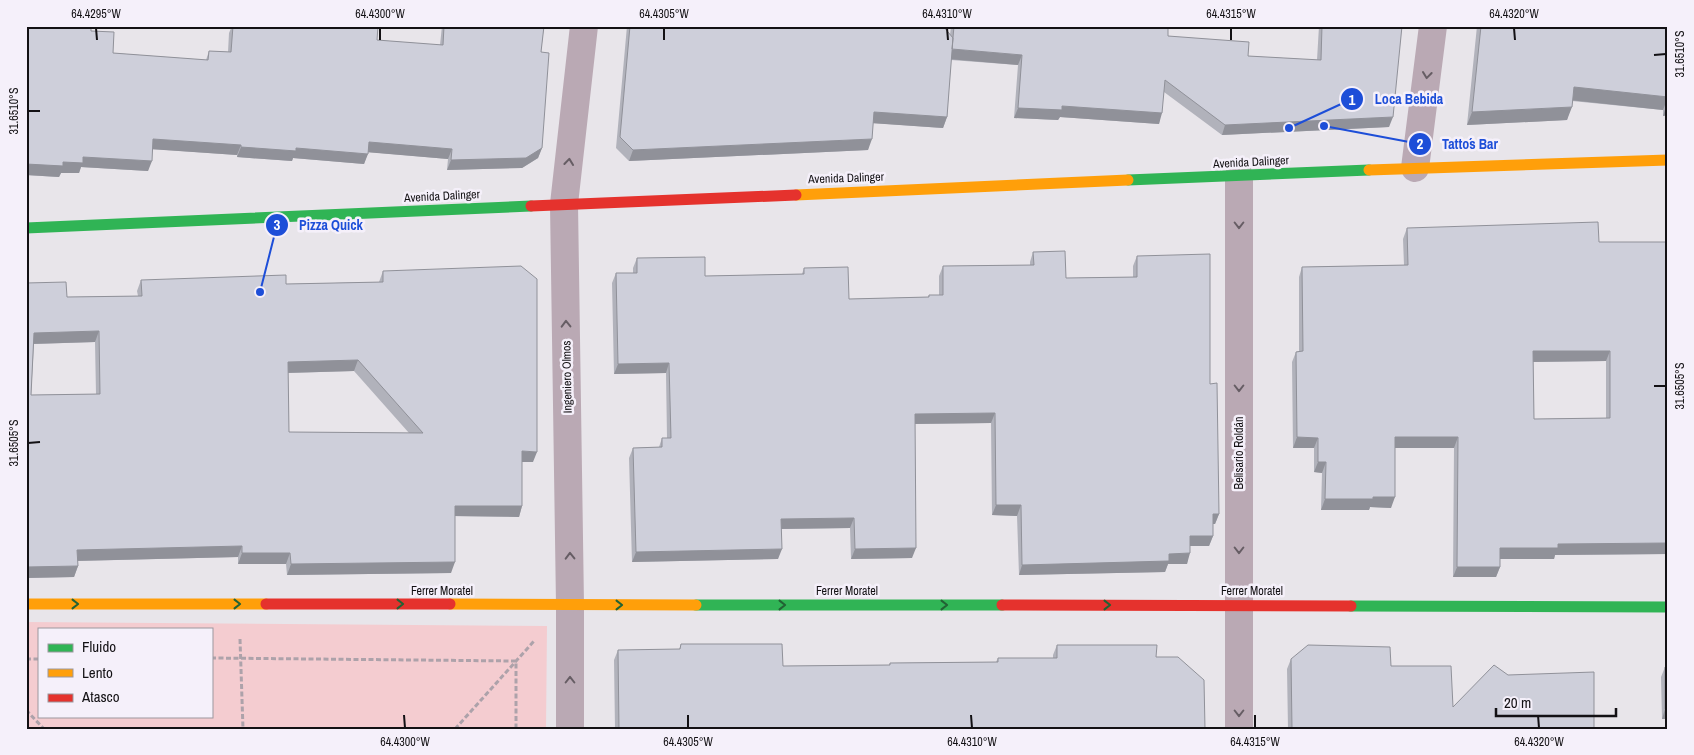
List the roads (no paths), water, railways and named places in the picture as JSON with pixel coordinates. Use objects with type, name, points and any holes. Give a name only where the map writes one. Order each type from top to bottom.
[{"type":"street","name":"Ingeniero Olmos","points":[[570,729],[564,204],[584,26]]},
{"type":"street","points":[[1415,168],[1433,26]]},
{"type":"street","name":"Avenida Dalinger","points":[[26,228],[1415,168],[1668,160]]},
{"type":"street","name":"Belisario Roldán","points":[[1239,729],[1240,176]]},
{"type":"street","name":"Ferrer Moratel","points":[[26,604],[570,617],[1238,605],[1668,607]]},
{"type":"place","name":"Tatto´s Bar","points":[[1324,126]]},
{"type":"place","name":"Loca Bebida","points":[[1289,128]]},
{"type":"place","name":"Pizza Quick","points":[[260,292]]}]
